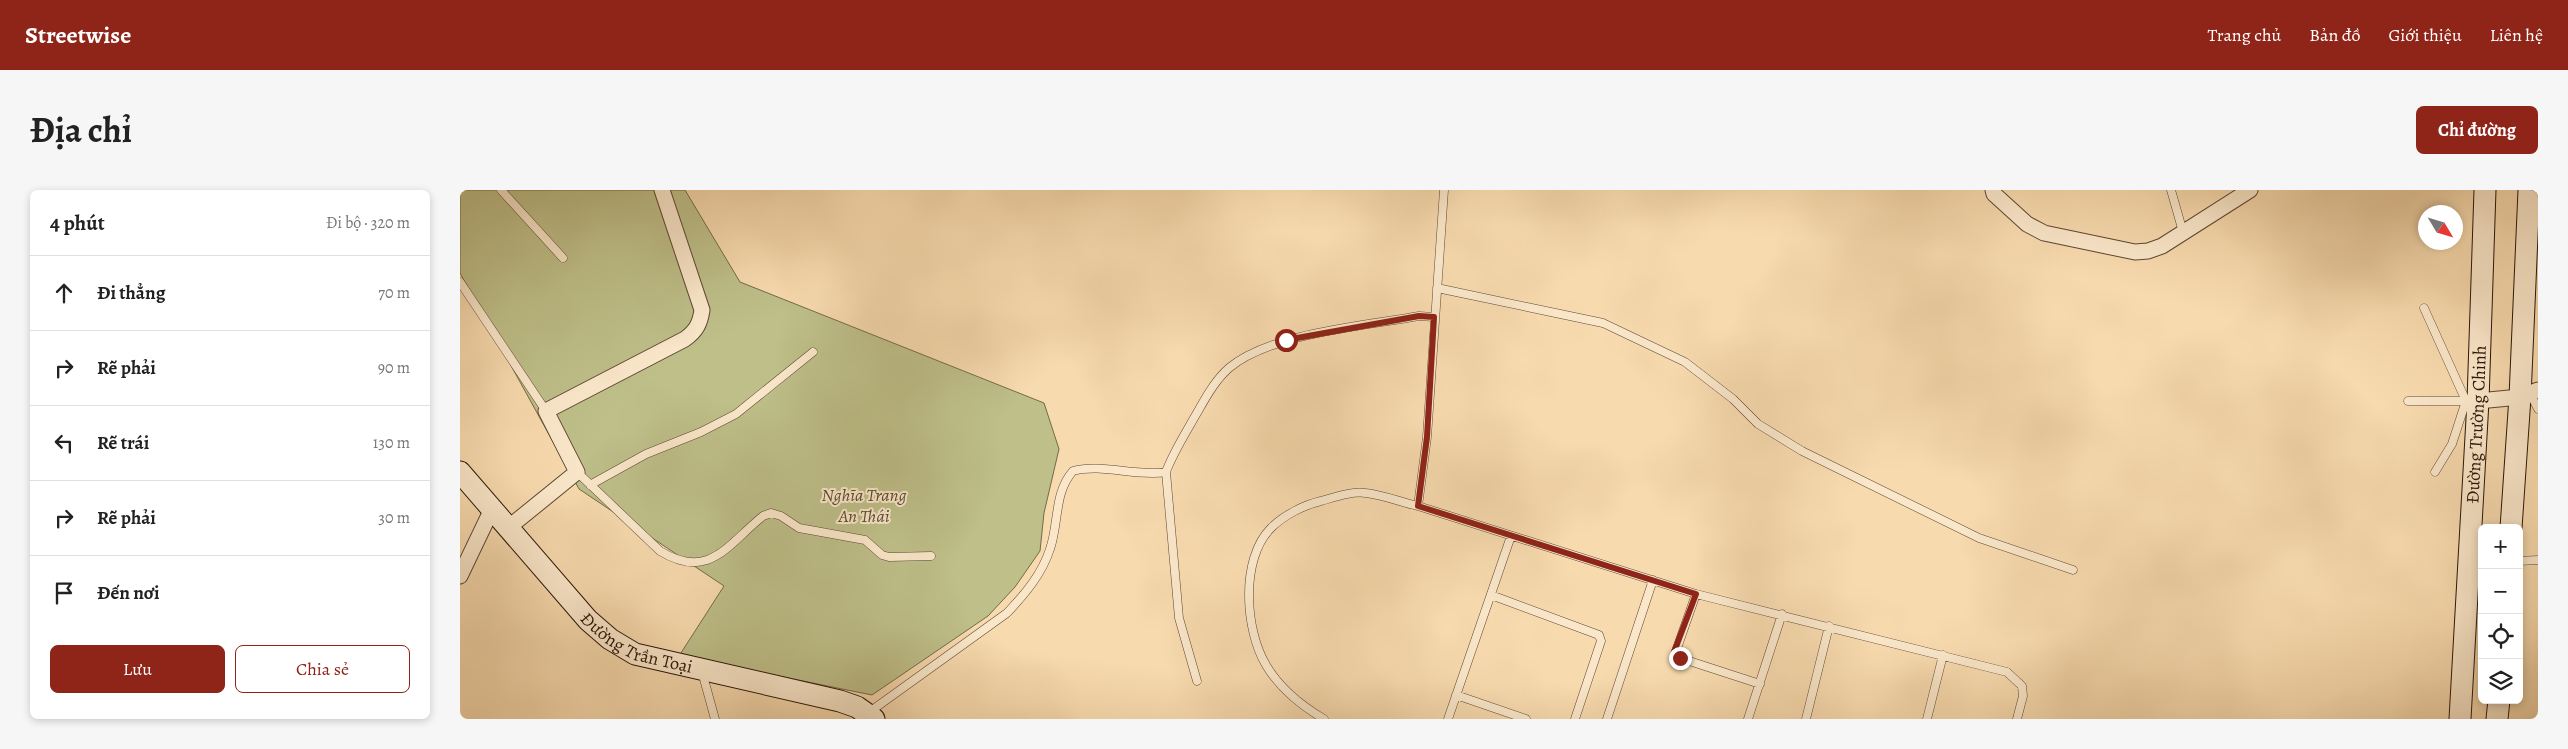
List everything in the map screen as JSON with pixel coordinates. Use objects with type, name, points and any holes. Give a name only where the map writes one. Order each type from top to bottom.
[{"type":"main road","name":"Đường Trường Chinh","points":[[2460,719],[2472,401],[2485,190]]},
{"type":"main road","points":[[2512,524],[2529,393],[2528,190]]},
{"type":"main road","name":"Đường Trần Toại","points":[[460,472],[588,620],[610,639],[635,654],[840,701],[871,716]]},
{"type":"main road","points":[[2497,719],[2499,704]]},
{"type":"street","points":[[508,528],[577,472],[546,411],[684,339],[694,333],[700,322],[702,310],[662,190]]},
{"type":"street","points":[[1993,190],[1994,194],[2027,224],[2060,238],[2136,252],[2148,251],[2162,246],[2250,190]]},
{"type":"street","points":[[2472,401],[2529,393]]},
{"type":"street","points":[[460,576],[492,509]]},
{"type":"lane","points":[[501,190],[563,258]]},
{"type":"lane","points":[[1418,506],[1427,437],[1444,190]]},
{"type":"lane","points":[[2171,190],[2184,232]]},
{"type":"lane","points":[[460,282],[546,411]]},
{"type":"lane","points":[[1437,288],[1603,323],[1685,362],[1733,399],[1758,424],[1802,451],[1979,538],[2073,570]]},
{"type":"lane","points":[[2424,308],[2472,401]]},
{"type":"lane","points":[[1197,681],[1179,618],[1166,472],[1172,455],[1211,390],[1228,369],[1252,353],[1286,340],[1419,316],[1434,317]]},
{"type":"lane","points":[[590,485],[646,454],[701,432],[736,414],[813,352]]},
{"type":"lane","points":[[2529,393],[2538,409]]},
{"type":"lane","points":[[2408,401],[2472,401]]},
{"type":"lane","points":[[2435,472],[2452,444],[2472,401]]},
{"type":"lane","points":[[871,716],[1006,613],[1025,595],[1040,572],[1050,548],[1062,489],[1073,471],[1083,468],[1145,475],[1166,472]]},
{"type":"lane","points":[[577,472],[660,551],[677,561],[697,563],[709,561],[763,516],[771,513],[781,516],[799,528],[865,540],[882,555],[889,557],[932,556]]},
{"type":"lane","points":[[1324,719],[1302,706],[1276,679],[1265,664],[1250,620],[1249,597],[1253,565],[1260,546],[1271,528],[1288,515],[1311,504],[1338,496],[1365,492],[1418,506],[1696,594],[1999,669],[2016,678],[2022,686],[2023,691],[2017,719]]},
{"type":"lane","points":[[1448,719],[1511,536]]},
{"type":"lane","points":[[2523,561],[2538,560]]},
{"type":"lane","points":[[1607,719],[1653,580]]},
{"type":"lane","points":[[1696,594],[1675,654],[1680,658],[1760,684]]},
{"type":"lane","points":[[1491,595],[1599,635],[1601,641],[1575,719]]},
{"type":"lane","points":[[1748,719],[1782,614]]},
{"type":"lane","points":[[1806,719],[1829,626]]},
{"type":"lane","points":[[1927,719],[1943,655]]},
{"type":"lane","points":[[702,670],[715,719]]},
{"type":"lane","points":[[1456,695],[1526,719]]},
{"type":"green space","name":"Nghĩa Trang An Thái","points":[[460,190],[685,190],[740,282],[1044,403],[1059,449],[1044,513],[1040,551],[1015,587],[988,616],[872,695],[679,656],[724,586],[579,489],[460,273]]},
{"type":"route","points":[[1286,340],[1419,316],[1434,317],[1427,437],[1418,506],[1696,594],[1674,652],[1680,658]]}]
